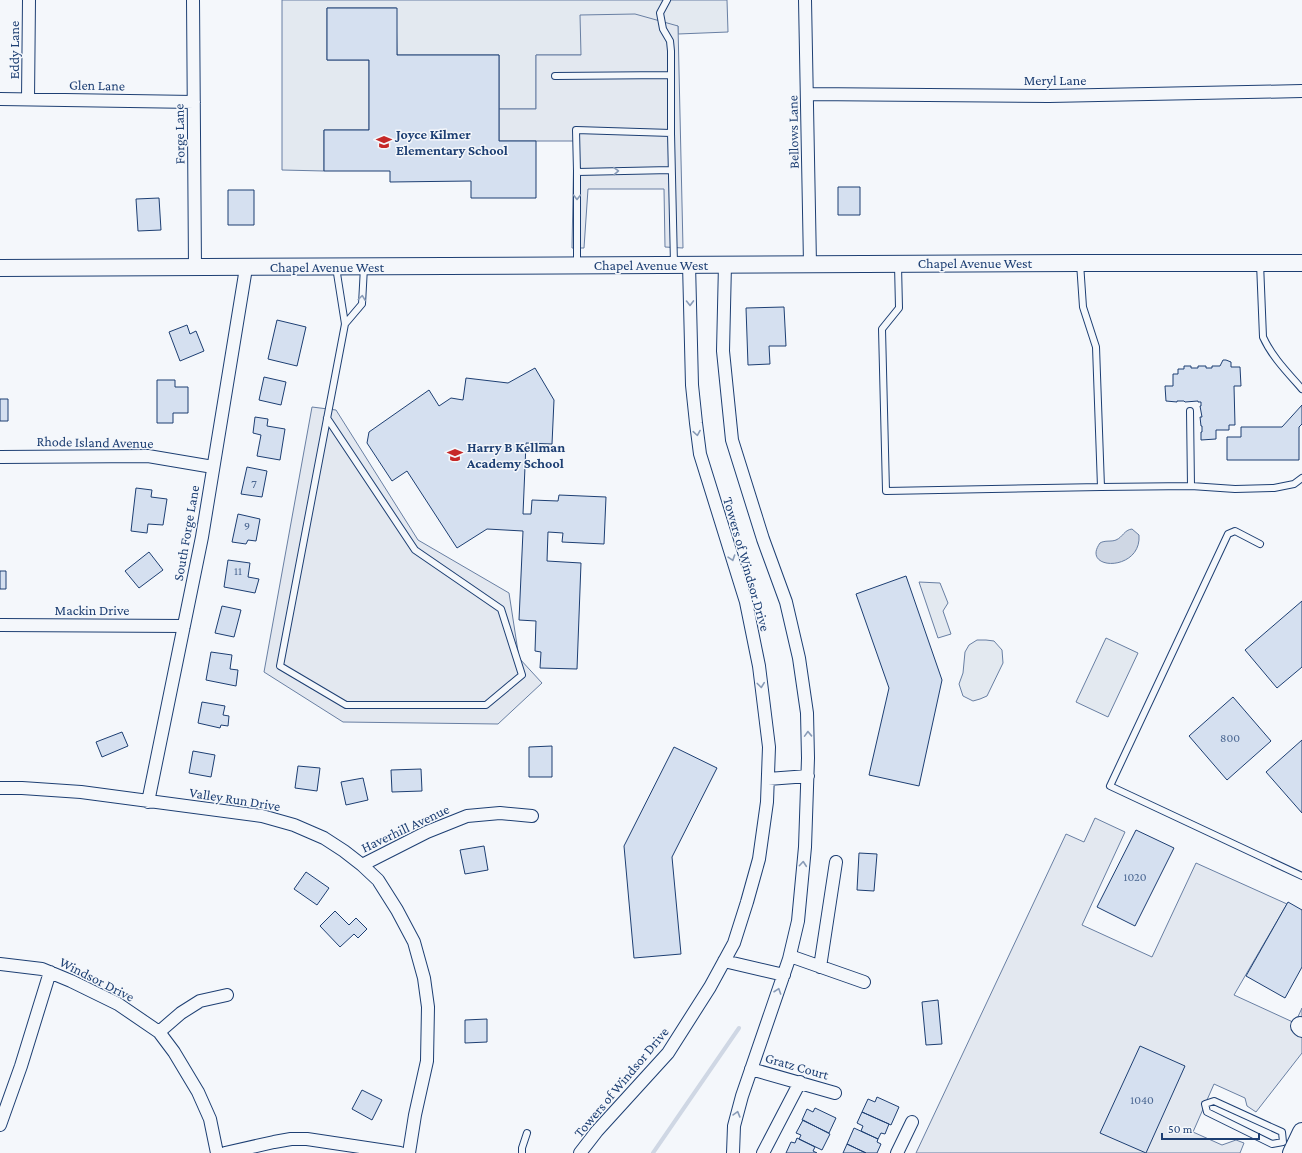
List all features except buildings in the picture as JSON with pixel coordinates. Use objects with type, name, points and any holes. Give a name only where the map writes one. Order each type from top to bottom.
[{"type":"main road","name":"Chapel Avenue West","points":[[0,268],[246,268],[1080,262],[1302,263]]},
{"type":"street","name":"Eddy Lane","points":[[28,99],[29,0]]},
{"type":"street","name":"Forge Lane","points":[[193,0],[195,268]]},
{"type":"street","name":"Bellows Lane","points":[[805,0],[808,94],[810,264]]},
{"type":"street","name":"Meryl Lane","points":[[808,94],[1049,96],[1302,91]]},
{"type":"street","name":"Glen Lane","points":[[0,99],[194,102]]},
{"type":"street","name":"Towers of Windsor Drive","points":[[580,1153],[597,1131],[668,1053],[724,962],[734,943],[759,859],[767,802],[769,747],[759,666],[746,602],[700,454],[696,428],[682,264]]},
{"type":"street","name":"Towers of Windsor Drive","points":[[725,264],[723,351],[732,440],[763,539],[786,602],[799,658],[807,713],[808,758],[805,846],[798,921],[790,956],[751,1069],[734,1126],[733,1153]]},
{"type":"street","name":"South Forge Lane","points":[[148,802],[202,537],[246,268]]},
{"type":"street","name":"Rhode Island Avenue","points":[[0,457],[148,456],[213,467]]},
{"type":"street","name":"Mackin Drive","points":[[0,625],[184,626]]},
{"type":"street","points":[[768,779],[808,776]]},
{"type":"street","name":"Valley Run Drive","points":[[0,788],[81,792],[262,816],[294,825],[324,838],[362,865],[378,880],[397,910],[414,942],[424,978],[428,1007],[427,1061],[415,1114],[409,1153]]},
{"type":"street","name":"Haverhill Avenue","points":[[362,865],[427,832],[467,816],[500,813],[532,816]]},
{"type":"street","points":[[820,967],[836,862]]},
{"type":"street","points":[[790,956],[864,982]]},
{"type":"street","points":[[724,962],[784,975]]},
{"type":"street","name":"Windsor Drive","points":[[0,964],[42,969],[50,972],[118,1004],[159,1032],[174,1052],[198,1092],[210,1119],[217,1153]]},
{"type":"street","points":[[0,1125],[21,1066],[50,972]]},
{"type":"street","points":[[159,1032],[181,1013],[200,1001],[227,995]]},
{"type":"street","name":"Gratz Court","points":[[751,1069],[835,1093]]},
{"type":"street","points":[[763,1153],[800,1082]]},
{"type":"street","points":[[897,1153],[912,1122]]},
{"type":"street","points":[[225,1153],[291,1139],[307,1139],[400,1153]]},
{"type":"lane","points":[[667,0],[660,13],[663,29],[670,42],[671,51],[671,170],[682,264]]},
{"type":"lane","points":[[555,76],[670,75]]},
{"type":"lane","points":[[577,265],[576,130],[671,133]]},
{"type":"lane","points":[[577,172],[671,170]]},
{"type":"lane","points":[[1080,262],[1083,307],[1096,347],[1101,488]]},
{"type":"lane","points":[[898,263],[898,308],[882,329],[886,491],[1191,486],[1235,489],[1274,488],[1294,484],[1302,478]]},
{"type":"lane","points":[[1260,263],[1264,337],[1268,348],[1302,389]]},
{"type":"lane","points":[[327,418],[415,550],[501,609],[522,675],[486,705],[346,705],[280,666],[327,418],[345,324],[336,267]]},
{"type":"lane","points":[[345,324],[362,304],[364,267]]},
{"type":"lane","points":[[1190,411],[1191,486]]},
{"type":"lane","points":[[1260,544],[1235,531],[1228,534],[1110,786],[1302,876]]},
{"type":"lane","points":[[1214,1101],[1282,1132],[1296,1142],[1272,1144],[1207,1112],[1205,1104],[1214,1101]]},
{"type":"lane","points":[[522,1153],[522,1148],[527,1133]]},
{"type":"shaded area","points":[[282,0],[727,0],[728,32],[678,34],[678,26],[582,55],[536,55],[536,109],[499,109],[499,55],[397,55],[396,8],[327,8],[327,60],[369,60],[369,130],[324,130],[324,171],[282,170]]},
{"type":"shaded area","points":[[635,14],[678,26],[683,248],[665,247],[664,189],[588,189],[584,248],[572,248],[574,141],[499,141],[499,109],[536,109],[536,55],[581,55],[580,15]]},
{"type":"shaded area","points":[[312,407],[336,410],[418,540],[509,593],[519,658],[542,683],[498,724],[343,722],[264,672]]},
{"type":"shaded area","points":[[1132,529],[1139,535],[1137,547],[1131,556],[1123,561],[1113,563],[1104,563],[1098,559],[1096,552],[1100,543],[1116,540]]},
{"type":"shaded area","points":[[919,582],[940,583],[948,603],[943,611],[951,634],[938,638]]},
{"type":"shaded area","points":[[1106,638],[1138,653],[1108,717],[1076,702]]},
{"type":"shaded area","points":[[977,640],[994,641],[1002,650],[1003,663],[987,696],[973,701],[963,696],[959,684],[963,673],[965,652],[969,645]]},
{"type":"shaded area","points":[[1095,818],[1125,832],[1082,925],[1152,957],[1196,863],[1287,904],[1234,995],[1295,1023],[1302,1008],[1302,1053],[1256,1112],[1247,1106],[1245,1098],[1214,1084],[1193,1132],[1222,1145],[1236,1140],[1244,1143],[1240,1153],[916,1153],[1066,834],[1084,842]]},
{"type":"waterway","points":[[653,1153],[739,1028]]},
{"type":"place","name":"Joyce Kilmer Elementary School","points":[[384,142]]},
{"type":"place","name":"Harry B Kellman Academy School","points":[[455,455]]}]
